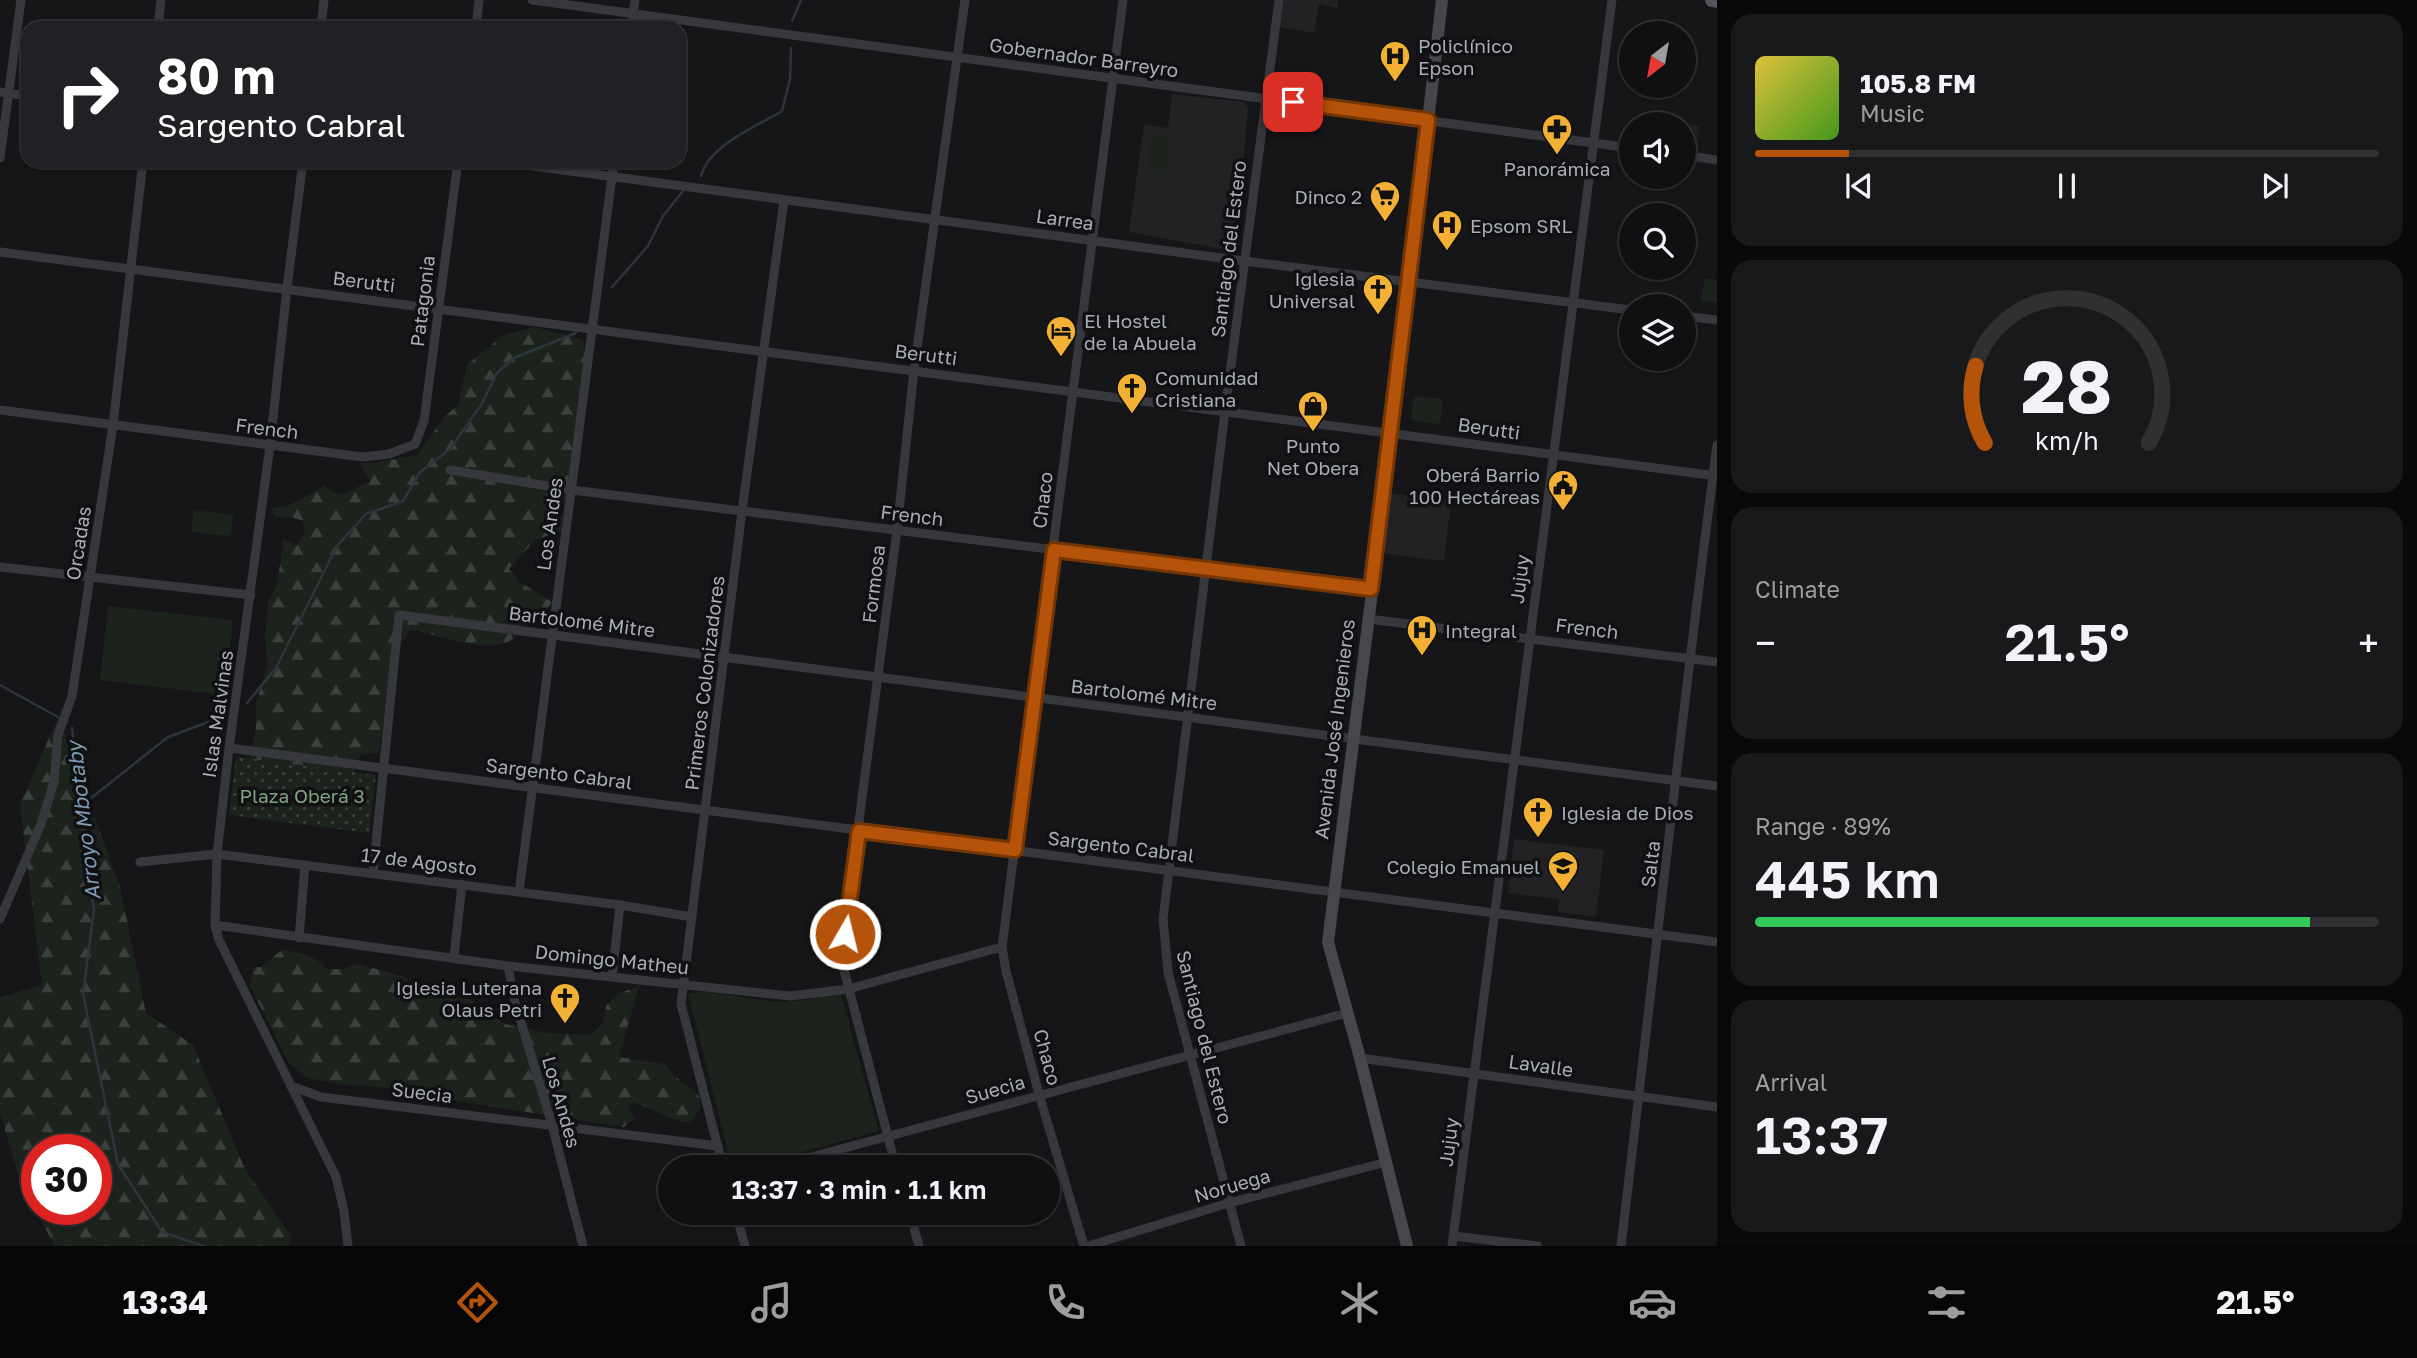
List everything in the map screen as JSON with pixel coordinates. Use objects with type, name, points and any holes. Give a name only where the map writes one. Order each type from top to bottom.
[{"type":"main road","name":"Avenida José Ingenieros","points":[[1407,1246],[1328,942],[1392,433],[1442,0]]},
{"type":"street","points":[[0,158],[5,93],[21,0]]},
{"type":"street","points":[[159,21],[161,0]]},
{"type":"street","points":[[321,21],[324,0]]},
{"type":"street","points":[[477,21],[480,0]]},
{"type":"street","name":"Gobernador Barreyro","points":[[532,0],[686,21]]},
{"type":"street","points":[[632,21],[635,0]]},
{"type":"street","name":"Formosa","points":[[893,1155],[841,959],[879,677],[914,370],[965,0]]},
{"type":"street","name":"Chaco","points":[[1086,1246],[1040,1094],[1006,971],[1002,947],[1124,0]]},
{"type":"street","name":"Santiago del Estero","points":[[1241,1246],[1168,972],[1163,919],[1225,411],[1279,0]]},
{"type":"street","name":"Jujuy","points":[[1453,1241],[1612,0]]},
{"type":"street","name":"Gobernador Barreyro","points":[[686,21],[1619,146]]},
{"type":"street","points":[[1696,157],[1717,160]]},
{"type":"street","name":"Orcadas","points":[[0,919],[41,824],[54,782],[58,735],[72,696],[113,425],[142,168]]},
{"type":"street","name":"Islas Malvinas","points":[[302,168],[270,446],[229,748],[217,854],[215,925],[219,940],[336,1177],[348,1246]]},
{"type":"street","name":"Patagonia","points":[[415,444],[424,421],[457,168]]},
{"type":"street","name":"Larrea","points":[[546,168],[1619,309]]},
{"type":"street","name":"Los Andes","points":[[519,892],[613,168]]},
{"type":"street","name":"Primeros Colonizadores","points":[[720,1155],[681,1004],[682,985],[784,200]]},
{"type":"street","name":"Berutti","points":[[0,252],[1715,475]]},
{"type":"street","points":[[1696,317],[1717,320]]},
{"type":"street","name":"French","points":[[0,410],[363,457],[389,454],[415,444]]},
{"type":"street","name":"Salta","points":[[1621,1246],[1689,659],[1717,445]]},
{"type":"street","name":"French","points":[[450,470],[572,490],[1371,589]]},
{"type":"street","points":[[0,567],[251,595]]},
{"type":"street","name":"Bartolomé Mitre","points":[[384,768],[400,615],[1717,786]]},
{"type":"street","name":"French","points":[[1368,619],[1717,662]]},
{"type":"street","name":"Sargento Cabral","points":[[229,748],[1717,942]]},
{"type":"street","points":[[373,873],[384,768]]},
{"type":"street","name":"17 de Agosto","points":[[140,862],[217,854],[462,884],[692,917]]},
{"type":"street","points":[[299,938],[305,865]]},
{"type":"street","points":[[454,957],[462,884]]},
{"type":"street","points":[[612,977],[620,905]]},
{"type":"street","name":"Domingo Matheu","points":[[215,925],[508,966],[790,996],[848,989],[1002,947]]},
{"type":"street","name":"Los Andes","points":[[508,966],[515,1002],[583,1246]]},
{"type":"street","name":"Suecia","points":[[820,1155],[1347,1013]]},
{"type":"street","name":"Lavalle","points":[[1360,1058],[1717,1107]]},
{"type":"street","name":"Suecia","points":[[291,1086],[321,1097],[718,1146]]},
{"type":"street","name":"Noruega","points":[[1086,1246],[1229,1203],[1387,1162]]},
{"type":"street","points":[[739,1225],[745,1246]]},
{"type":"street","points":[[913,1225],[919,1246]]},
{"type":"street","points":[[1453,1241],[1538,1246]]},
{"type":"shaded area","points":[[1283,0],[1338,0],[1337,8],[1319,4],[1314,33],[1279,27]]},
{"type":"shaded area","points":[[1172,94],[1245,102],[1248,109],[1236,243],[1232,251],[1129,232],[1144,124],[1168,128]]},
{"type":"shaded area","points":[[1386,493],[1451,501],[1444,561],[1379,553]]},
{"type":"shaded area","points":[[1514,839],[1604,850],[1596,917],[1558,912],[1559,899],[1508,893]]},
{"type":"green space","points":[[1151,136],[1170,138],[1166,174],[1146,172]]},
{"type":"green space","points":[[1705,278],[1717,280],[1717,303],[1701,301]]},
{"type":"green space","points":[[534,327],[583,340],[586,357],[565,501],[556,510],[562,516],[561,531],[535,540],[509,569],[521,583],[552,602],[546,611],[525,620],[515,637],[501,644],[461,642],[411,629],[391,660],[379,753],[361,754],[354,771],[365,793],[320,819],[302,825],[280,820],[247,764],[256,728],[256,703],[267,666],[265,638],[268,603],[277,584],[284,539],[297,545],[305,534],[303,521],[275,517],[272,508],[288,506],[324,486],[339,495],[370,482],[360,463],[417,455],[445,416],[458,405],[467,365],[502,336]]},
{"type":"green space","points":[[1414,396],[1443,399],[1440,424],[1413,421],[1411,417]]},
{"type":"green space","points":[[194,510],[233,515],[231,536],[191,532]]},
{"type":"green space","points":[[108,606],[233,620],[225,695],[100,680]]},
{"type":"green space","points":[[58,717],[120,887],[146,1013],[193,1045],[245,1169],[291,1236],[289,1246],[55,1246],[44,1225],[112,1225],[112,1134],[21,1134],[20,1182],[0,1112],[0,997],[42,985],[20,805]]},
{"type":"green space","name":"Plaza Oberá 3","points":[[236,757],[376,775],[369,833],[229,815]]},
{"type":"green space","points":[[282,950],[312,957],[326,969],[343,969],[358,964],[405,977],[415,987],[431,984],[444,994],[472,1000],[505,1024],[547,1033],[590,1035],[603,1023],[606,1006],[620,993],[639,986],[619,1057],[664,1064],[700,1097],[700,1109],[690,1123],[633,1102],[629,1109],[635,1118],[624,1127],[450,1100],[426,1090],[350,1085],[307,1078],[289,1063],[250,986],[253,967],[261,967]]},
{"type":"green space","points":[[707,992],[775,1002],[801,1001],[840,992],[879,1131],[790,1155],[729,1155],[688,993]]},
{"type":"waterway","points":[[792,21],[801,0]]},
{"type":"waterway","points":[[701,176],[713,155],[723,146],[782,111],[790,79],[791,48]]},
{"type":"waterway","points":[[612,287],[648,246],[663,216],[683,191]]},
{"type":"waterway","points":[[247,703],[276,668],[337,546],[366,514],[403,501],[420,472],[450,449],[481,405],[497,373],[514,358],[576,333]]},
{"type":"waterway","name":"Arroyo Mbotaby","points":[[0,685],[58,717]]},
{"type":"waterway","points":[[81,806],[168,737],[222,717]]},
{"type":"waterway","name":"Arroyo Mbotaby","points":[[72,728],[94,910],[83,994],[118,1164],[162,1232],[203,1246]]},
{"type":"place","name":"Policlínico Epson","points":[[1395,83]]},
{"type":"place","name":"Panorámica","points":[[1557,156]]},
{"type":"place","name":"Dinco 2","points":[[1385,223]]},
{"type":"place","name":"Epsom SRL","points":[[1447,252]]},
{"type":"place","name":"Iglesia Universal","points":[[1378,316]]},
{"type":"place","name":"El Hostel de la Abuela","points":[[1061,358]]},
{"type":"place","name":"Comunidad Cristiana","points":[[1132,415]]},
{"type":"place","name":"Punto Net Obera","points":[[1313,433]]},
{"type":"place","name":"Oberá Barrio 100 Hectáreas","points":[[1563,512]]},
{"type":"place","name":"Integral","points":[[1422,657]]},
{"type":"place","name":"Iglesia de Dios","points":[[1538,839]]},
{"type":"place","name":"Colegio Emanuel","points":[[1563,893]]},
{"type":"place","name":"Iglesia Luterana Olaus Petri","points":[[565,1025]]},
{"type":"route","points":[[845,934],[859,831],[1015,850],[1054,550],[1371,589],[1428,120],[1293,102]]}]
